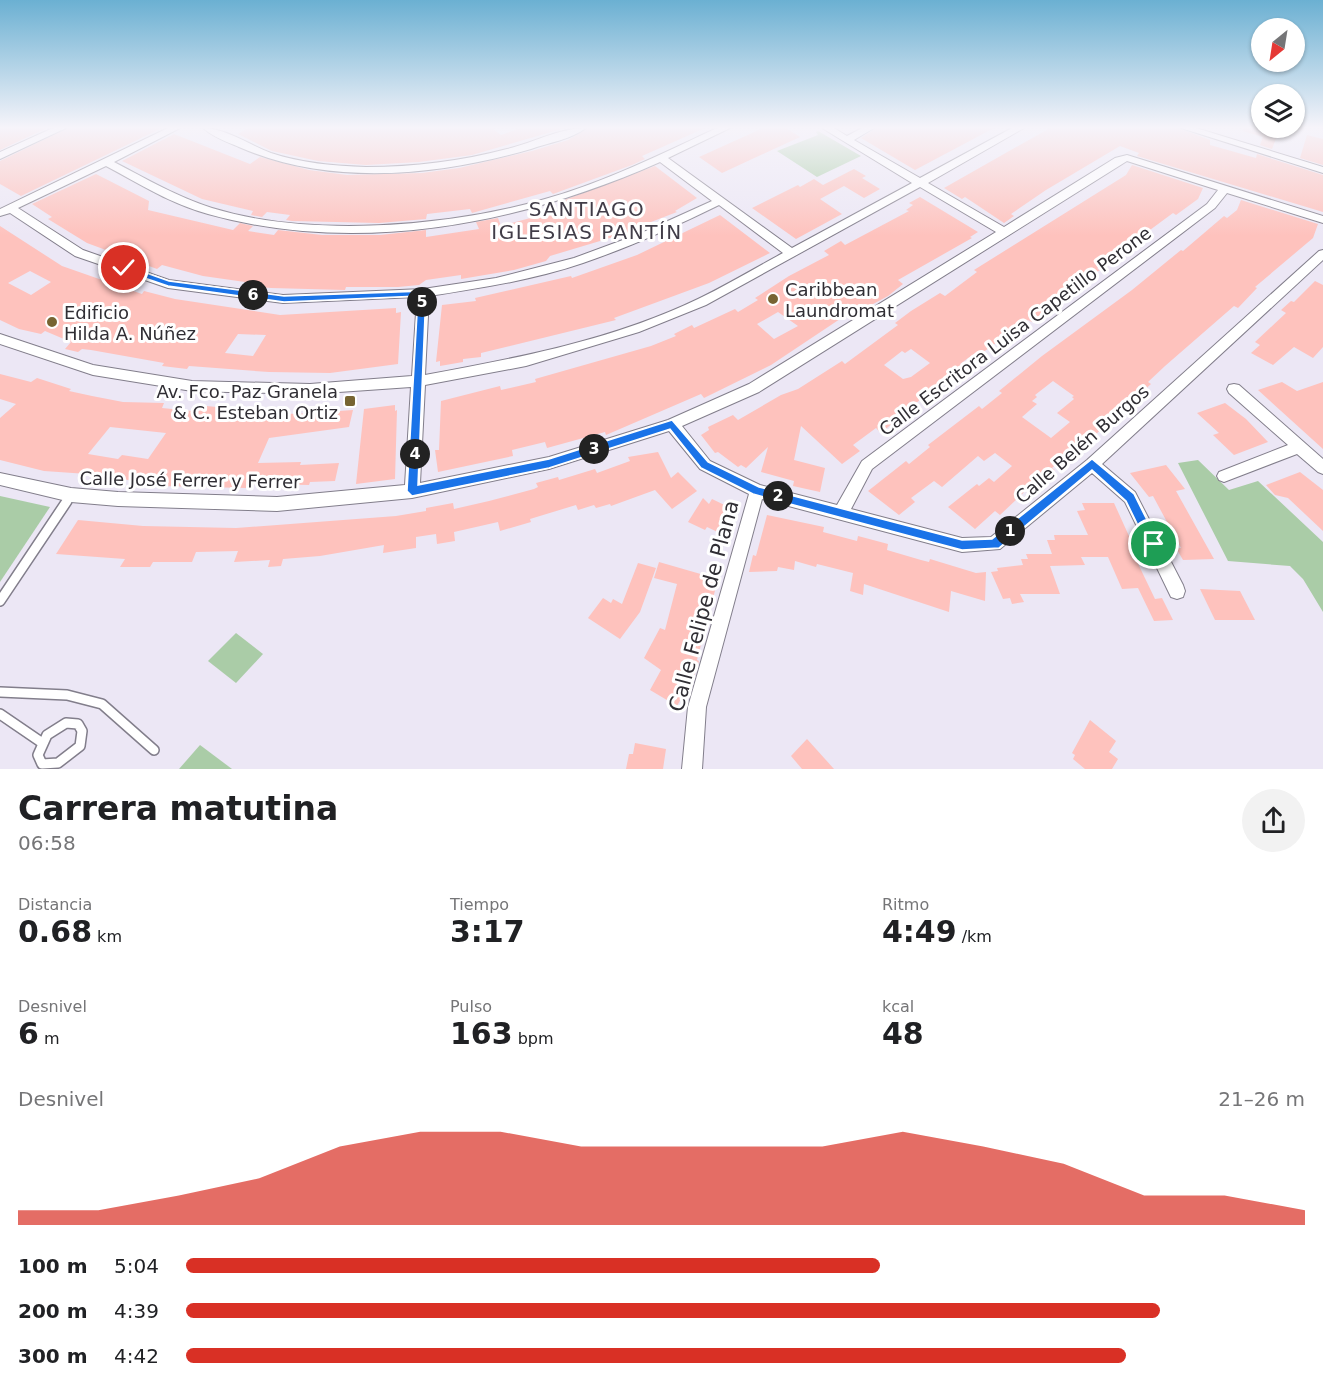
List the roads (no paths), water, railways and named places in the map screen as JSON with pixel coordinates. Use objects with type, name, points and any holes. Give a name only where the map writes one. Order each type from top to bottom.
[{"type":"street","points":[[5,211],[103,164]]},
{"type":"street","points":[[110,164],[171,197],[215,212],[282,225],[359,229],[431,224],[524,207],[594,186],[644,164]]},
{"type":"street","points":[[307,164],[357,170],[451,164]]},
{"type":"street","points":[[669,164],[792,254]]},
{"type":"street","points":[[887,164],[1006,233]]},
{"type":"street","points":[[4,345],[93,370],[192,386],[310,389],[419,381],[526,361],[635,329],[702,302],[955,164]]},
{"type":"street","name":"Calle José Ferrer y Ferrer","points":[[0,479],[70,495],[118,499],[277,504],[412,491],[549,463],[672,424],[754,388],[1006,233],[1113,164]]},
{"type":"street","name":"Calle José Ferrer y Ferrer","points":[[1146,164],[1225,189]]},
{"type":"street","points":[[1303,164],[1323,170]]},
{"type":"street","points":[[1225,189],[1323,220]]},
{"type":"street","name":"Calle Escritora Luisa Capetillo Perone","points":[[841,513],[867,465],[1211,206],[1225,189]]},
{"type":"street","points":[[5,211],[79,253],[168,284],[284,299],[423,293],[496,282],[577,261],[643,237],[720,201]]},
{"type":"street","name":"Calle Belén Burgos","points":[[672,424],[705,465],[757,491],[962,545],[994,544],[1092,464],[1323,254]]},
{"type":"street","points":[[412,491],[423,293]]},
{"type":"street","points":[[1234,389],[1323,468]]},
{"type":"street","points":[[1224,476],[1300,447]]},
{"type":"street","points":[[1092,464],[1130,497],[1177,591]]},
{"type":"street","name":"Calle Felipe de Plana","points":[[692,769],[697,707],[757,491]]},
{"type":"lane","points":[[0,601],[70,495]]},
{"type":"lane","points":[[0,692],[67,695],[102,704],[154,750]]},
{"type":"lane","points":[[0,714],[41,742]]},
{"type":"lane","points":[[66,723],[78,724],[81,728],[82,739],[79,746],[61,763],[42,764],[38,755],[41,742],[52,730],[66,723]]},
{"type":"place","name":"Caribbean Laundromat","points":[[773,299]]},
{"type":"place","name":"Edificio Hilda A. Núñez","points":[[52,322]]},
{"type":"place","name":"Av. Fco. Paz Granela & C. Esteban Ortiz","points":[[350,401]]},
{"type":"district","name":"SANTIAGO IGLESIAS PANTÍN","points":[[587,220]]}]
